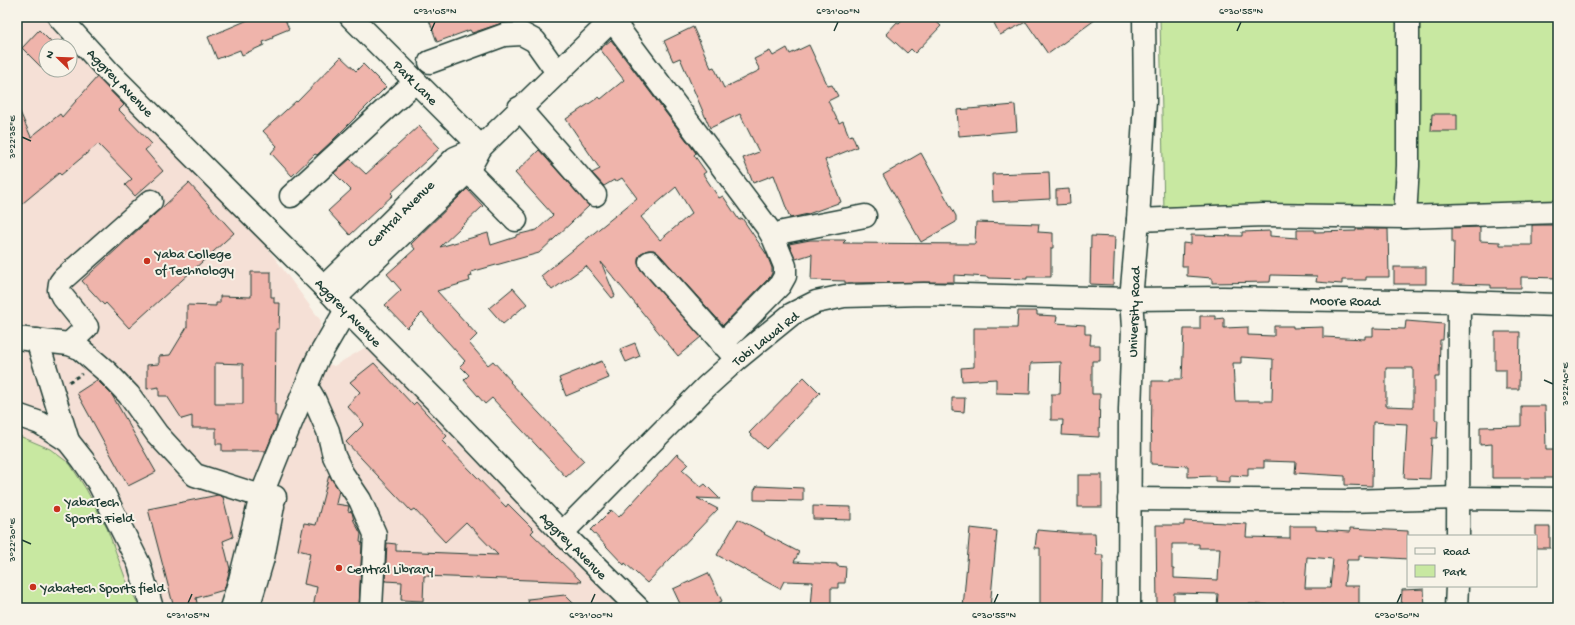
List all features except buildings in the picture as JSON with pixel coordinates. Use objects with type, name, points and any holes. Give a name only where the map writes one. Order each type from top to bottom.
[{"type":"street","name":"Aggrey Avenue","points":[[59,17],[108,71],[341,304],[444,409],[562,533],[638,608]]},
{"type":"street","name":"Park Lane","points":[[351,17],[481,146]]},
{"type":"street","name":"University Road","points":[[1130,608],[1129,499],[1133,328],[1131,299],[1138,220],[1145,101],[1144,17]]},
{"type":"street","points":[[1406,217],[1408,166],[1408,17]]},
{"type":"street","name":"Central Avenue","points":[[373,251],[468,171],[481,146],[557,72],[617,18]]},
{"type":"street","points":[[617,18],[767,228],[773,237],[785,266],[785,276],[780,284],[722,344]]},
{"type":"street","points":[[430,62],[504,35],[522,34],[535,41],[557,72]]},
{"type":"street","points":[[291,196],[415,82]]},
{"type":"street","points":[[519,108],[595,195]]},
{"type":"street","name":"Central Avenue","points":[[268,497],[294,414],[310,393],[324,379],[341,304],[373,251],[455,158],[481,146]]},
{"type":"street","points":[[468,171],[516,220]]},
{"type":"street","points":[[69,344],[87,327],[62,296],[59,290],[60,283],[76,266],[151,201]]},
{"type":"street","points":[[1138,220],[1263,215],[1406,217],[1558,212]]},
{"type":"street","points":[[773,237],[783,232],[865,216]]},
{"type":"street","points":[[650,262],[737,359]]},
{"type":"street","name":"Tobi Lawal Rd","points":[[562,533],[695,398],[737,359],[792,314],[816,302],[844,296],[924,294],[1131,299]]},
{"type":"street","name":"Moore Road","points":[[1131,299],[1223,298],[1459,302],[1558,306]]},
{"type":"street","points":[[1458,535],[1459,302]]},
{"type":"street","points":[[27,339],[69,344],[79,348],[99,364],[129,395],[157,434],[196,475],[268,497]]},
{"type":"street","points":[[27,339],[53,392],[68,440]]},
{"type":"street","points":[[310,393],[328,431],[334,456],[342,473],[360,500],[369,517],[375,534],[371,608]]},
{"type":"street","points":[[17,415],[40,423],[68,440],[84,460],[98,482],[139,564],[152,608]]},
{"type":"street","points":[[231,608],[268,497]]},
{"type":"street","points":[[248,608],[263,558],[268,497]]},
{"type":"street","points":[[1129,499],[1347,501],[1459,498],[1558,499]]},
{"type":"street","points":[[1456,608],[1457,587]]},
{"type":"path","points":[[53,392],[99,364]]},
{"type":"shaded area","name":"Yaba College of Technology","points":[[17,17],[52,17],[73,38],[38,38],[38,78],[78,78],[78,43],[233,201],[321,321],[315,359],[334,366],[373,343],[623,608],[17,608]]},
{"type":"green space","points":[[1160,17],[1558,17],[1558,208],[1164,213]]},
{"type":"green space","name":"YabaTech Sports Field","points":[[17,435],[50,449],[70,464],[86,489],[107,528],[126,580],[140,608],[17,608]]},
{"type":"place","name":"Yaba College of Technology","points":[[147,261]]},
{"type":"place","name":"YabaTech Sports Field","points":[[57,509]]},
{"type":"place","name":"Central Library","points":[[339,568]]},
{"type":"place","name":"Yabatech Sports field","points":[[33,587]]}]
